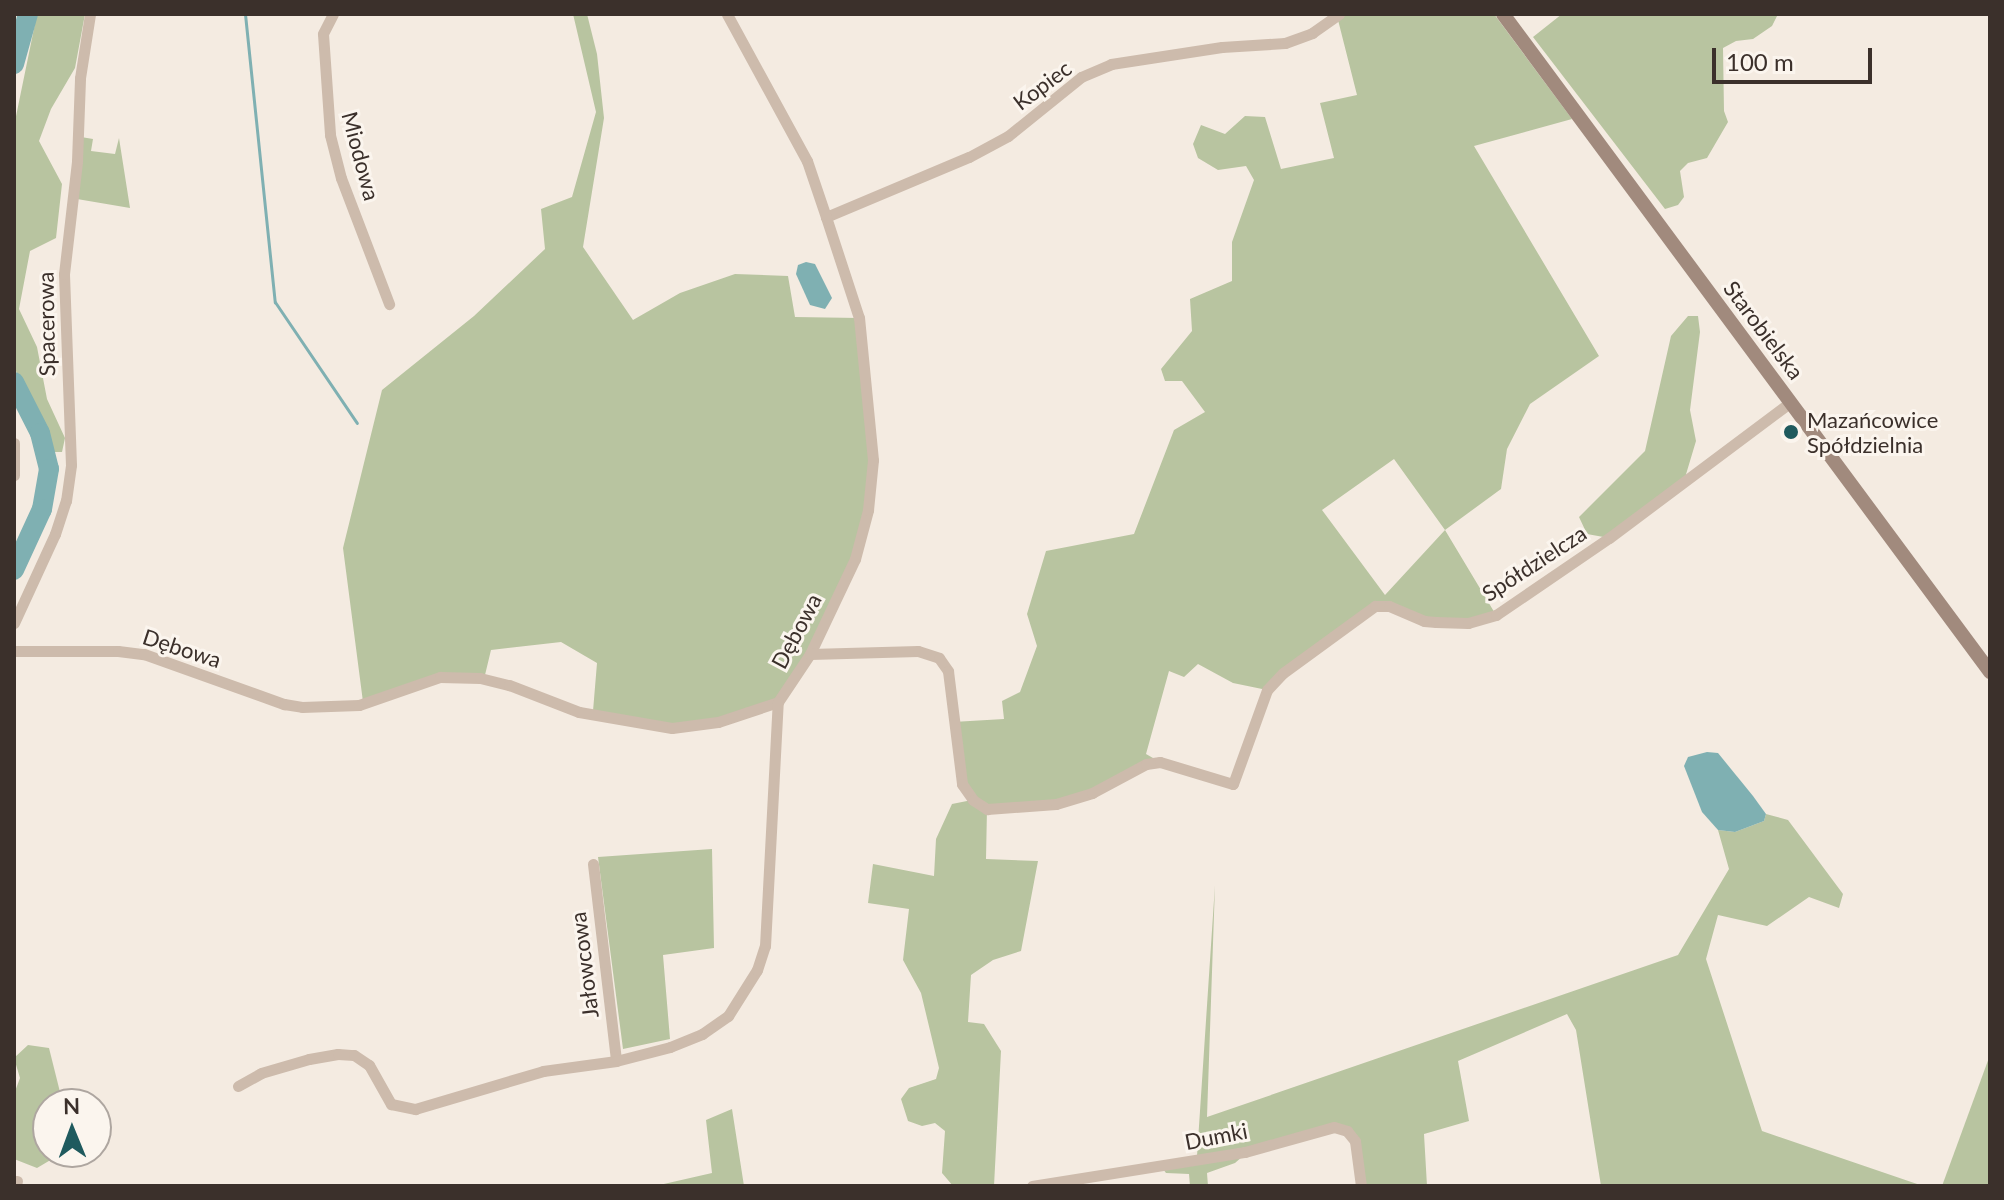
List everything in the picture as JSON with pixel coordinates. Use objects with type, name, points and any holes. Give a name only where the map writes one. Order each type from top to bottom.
[{"type":"street","name":"Spacerowa","points":[[14,623],[55,534],[71,471],[64,274],[77,161],[80,78],[90,14]]},
{"type":"street","name":"Miodowa","points":[[333,14],[323,34],[330,135],[341,178],[389,304]]},
{"type":"street","name":"Dębowa","points":[[14,651],[144,654],[284,704],[302,707],[359,705],[440,677],[480,678],[509,685],[579,712],[672,728],[718,722],[778,702],[810,654],[855,559],[868,510],[873,460],[859,318],[826,217],[807,161],[727,14]]},
{"type":"street","name":"Kopiec","points":[[826,217],[969,157],[1008,136],[1081,77],[1111,64],[1222,47],[1285,43],[1312,33],[1339,14]]},
{"type":"street","name":"Starobielska","points":[[1503,14],[1990,672]]},
{"type":"street","name":"Spółdzielcza","points":[[810,654],[918,651],[939,658],[948,671],[962,784],[973,800],[987,809],[1056,804],[1092,793],[1146,764],[1160,762],[1233,784],[1267,690],[1283,673],[1375,606],[1389,606],[1424,621],[1436,622],[1468,623],[1496,615],[1609,538],[1791,402]]},
{"type":"street","points":[[14,443],[14,475]]},
{"type":"street","points":[[238,1086],[261,1073],[309,1059],[338,1054],[354,1055],[369,1065],[391,1104],[415,1109],[543,1071],[616,1061],[702,1034],[728,1016],[757,970],[768,921],[778,702]]},
{"type":"street","name":"Jałowcowa","points":[[593,864],[616,1061]]},
{"type":"street","name":"Dumki","points":[[1032,1186],[1245,1152],[1334,1127],[1347,1131],[1355,1141],[1361,1186]]},
{"type":"green space","points":[[37,14],[85,14],[75,68],[51,109],[39,141],[62,184],[56,238],[30,251],[19,309],[37,347],[47,399],[65,438],[62,452],[51,452],[46,433],[14,367],[14,126]]},
{"type":"green space","points":[[573,14],[587,14],[597,54],[604,118],[583,247],[633,320],[680,293],[735,274],[788,276],[795,317],[859,318],[873,460],[855,559],[810,654],[778,702],[717,719],[673,725],[593,711],[597,663],[561,642],[491,650],[485,675],[439,673],[363,702],[343,548],[382,390],[474,316],[545,249],[541,209],[572,197],[596,112]]},
{"type":"green space","points":[[1494,14],[1572,119],[1474,146],[1599,356],[1530,404],[1507,449],[1501,489],[1445,530],[1496,615],[1436,622],[1375,606],[1267,690],[1233,683],[1198,664],[1184,677],[1169,671],[1146,754],[1160,762],[1056,804],[987,809],[986,859],[1038,861],[1021,951],[993,960],[971,975],[968,1022],[984,1024],[1001,1051],[994,1186],[953,1186],[942,1173],[945,1131],[935,1123],[922,1126],[908,1121],[901,1099],[909,1088],[936,1079],[939,1068],[921,993],[903,960],[909,909],[868,903],[873,864],[934,876],[936,839],[952,804],[972,800],[962,784],[953,722],[1004,719],[1002,701],[1020,692],[1037,646],[1027,614],[1046,551],[1134,534],[1174,430],[1205,412],[1182,381],[1165,381],[1161,369],[1192,331],[1190,299],[1232,281],[1232,242],[1254,180],[1246,166],[1218,170],[1198,158],[1193,144],[1201,125],[1225,134],[1245,116],[1265,117],[1281,169],[1334,158],[1320,103],[1357,95],[1337,16]],"holes":[[[1394,459],[1445,530],[1385,595],[1322,510]]]},
{"type":"green space","points":[[1562,14],[1778,14],[1772,26],[1753,39],[1736,41],[1723,48],[1724,111],[1728,122],[1707,158],[1688,163],[1680,171],[1684,197],[1678,205],[1665,209],[1533,37]]},
{"type":"green space","points":[[81,137],[93,139],[91,151],[115,154],[119,138],[130,208],[77,199]]},
{"type":"green space","points":[[1688,316],[1698,316],[1700,332],[1690,410],[1696,441],[1684,481],[1609,538],[1587,534],[1579,517],[1645,451],[1671,336]]},
{"type":"green space","points":[[1766,814],[1788,820],[1843,894],[1839,908],[1809,897],[1767,926],[1718,915],[1706,959],[1762,1131],[1923,1186],[1601,1186],[1576,1030],[1567,1014],[1458,1061],[1469,1121],[1424,1134],[1427,1186],[1364,1186],[1349,1129],[1197,1156],[1215,885],[1207,1117],[1678,955],[1729,869],[1718,830],[1735,832],[1764,821]]},
{"type":"green space","points":[[712,849],[714,948],[663,955],[670,1039],[623,1049],[598,857]]},
{"type":"green space","points":[[28,1045],[49,1048],[59,1088],[32,1088],[32,1166],[14,1159],[14,1094],[20,1078],[14,1058]]},
{"type":"green space","points":[[1990,1055],[1990,1186],[1942,1186]]},
{"type":"green space","points":[[732,1109],[744,1186],[655,1186],[712,1173],[706,1120]]},
{"type":"green space","points":[[1243,1156],[1235,1163],[1207,1173],[1208,1186],[1190,1186],[1189,1174],[1166,1173],[1163,1169]]},
{"type":"water","points":[[806,262],[815,264],[832,298],[825,309],[810,305],[796,274],[798,265]]},
{"type":"water","points":[[1707,752],[1718,753],[1766,814],[1764,821],[1735,832],[1718,830],[1702,812],[1684,766],[1688,757]]},
{"type":"waterway","points":[[14,64],[28,14]]},
{"type":"waterway","points":[[245,14],[275,302],[357,423]]},
{"type":"waterway","points":[[14,382],[40,433],[49,469],[42,509],[14,570]]},
{"type":"place","name":"Mazańcowice Spółdzielnia","points":[[1791,432]]}]
